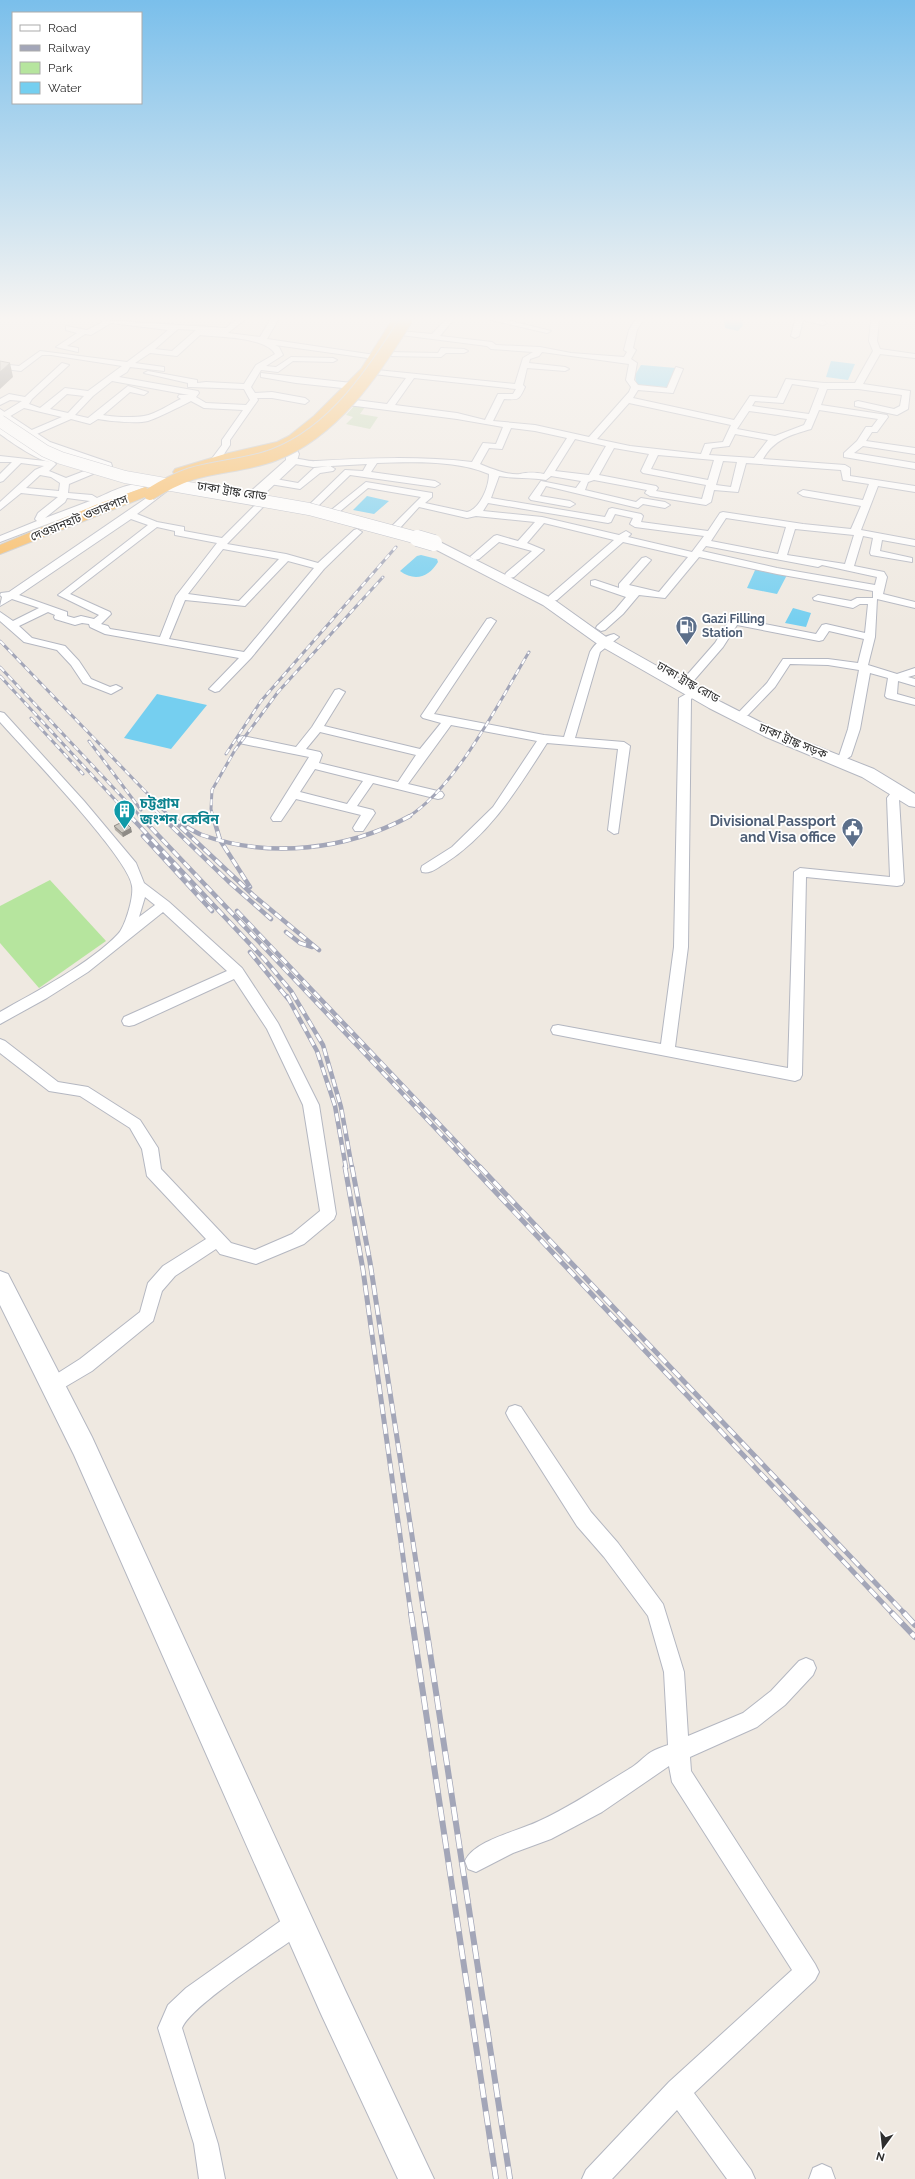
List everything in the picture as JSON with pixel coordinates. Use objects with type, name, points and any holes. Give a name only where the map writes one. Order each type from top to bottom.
[{"type":"highway","points":[[0,558],[116,509],[170,478],[215,463],[276,448],[296,439],[316,422]]},
{"type":"highway","points":[[155,485],[214,468],[291,450],[305,442],[323,422]]},
{"type":"highway","points":[[0,564],[109,519],[161,487],[191,474],[274,454],[300,443],[324,422]]},
{"type":"highway","points":[[155,485],[215,461],[291,450]]},
{"type":"highway","name":"দেওয়ানহাট ওভারপাস","points":[[0,544],[97,503],[155,485]]},
{"type":"highway","name":"দেওয়ানহাট ওভারপাস","points":[[0,550],[97,503]]},
{"type":"main road","points":[[3,422],[43,455],[90,472],[155,485],[258,500],[473,558]]},
{"type":"main road","name":"ঢাকা ট্রাঙ্ক রোড","points":[[3,422],[45,451],[61,458],[125,478],[309,509],[434,543],[473,558],[510,575],[553,598],[606,636]]},
{"type":"main road","points":[[4,422],[30,434],[46,445],[155,485]]},
{"type":"main road","points":[[258,500],[291,450]]},
{"type":"main road","name":"ঢাকা ট্রাঙ্ক রোড","points":[[258,500],[335,510],[450,544],[606,636],[687,687],[874,769],[915,792]]},
{"type":"main road","name":"ঢাকা ট্রাঙ্ক সড়ক","points":[[687,687],[772,734],[868,773],[915,802]]},
{"type":"main road","points":[[0,1281],[93,1467],[297,1923],[416,2179]]},
{"type":"street","points":[[30,434],[59,422]]},
{"type":"street","points":[[215,461],[226,445],[226,440],[239,422]]},
{"type":"street","points":[[482,422],[534,428],[573,435],[630,449],[704,457],[758,460],[845,468],[846,478],[915,489]]},
{"type":"street","points":[[592,439],[608,422]]},
{"type":"street","points":[[722,422],[734,427],[774,438]]},
{"type":"street","points":[[704,457],[708,446],[726,444],[737,422]]},
{"type":"street","points":[[758,460],[764,448],[774,438],[808,427],[810,422]]},
{"type":"street","points":[[833,467],[838,460],[861,443],[869,429],[874,430],[880,422]]},
{"type":"street","points":[[475,465],[486,445],[499,447],[508,425]]},
{"type":"street","points":[[270,482],[300,486],[317,470],[374,461],[446,462],[475,465],[494,473],[522,477],[525,474],[546,477],[573,435]]},
{"type":"street","points":[[861,443],[915,451]]},
{"type":"street","points":[[579,491],[592,476],[612,444]]},
{"type":"street","points":[[291,450],[313,464],[332,467],[348,472],[435,484]]},
{"type":"street","points":[[655,451],[646,471],[735,490],[742,460]]},
{"type":"street","points":[[847,454],[915,466]]},
{"type":"street","points":[[592,476],[653,488],[650,493],[706,502],[720,458]]},
{"type":"street","points":[[0,460],[16,463],[51,464],[0,507]]},
{"type":"street","points":[[365,474],[374,461]]},
{"type":"street","points":[[396,527],[417,504],[429,495],[446,462]]},
{"type":"street","points":[[0,479],[16,463]]},
{"type":"street","points":[[40,472],[54,475],[65,482]]},
{"type":"street","points":[[65,482],[90,472]]},
{"type":"street","points":[[313,506],[348,472]]},
{"type":"street","points":[[549,472],[655,481],[660,473]]},
{"type":"street","points":[[476,513],[486,500],[494,479],[494,473]]},
{"type":"street","points":[[890,484],[895,475]]},
{"type":"street","points":[[44,521],[40,519],[41,515],[62,500],[65,494],[65,482]]},
{"type":"street","points":[[849,566],[857,533],[875,482]]},
{"type":"street","points":[[553,598],[622,539],[635,524],[638,516],[534,498],[544,483],[638,504],[641,501],[681,508],[685,499]]},
{"type":"street","points":[[0,604],[130,516],[155,485]]},
{"type":"street","points":[[0,538],[133,487],[155,485]]},
{"type":"street","points":[[335,510],[366,485],[429,495]]},
{"type":"street","points":[[20,490],[48,494],[65,494],[97,503]]},
{"type":"street","points":[[802,493],[866,504]]},
{"type":"street","points":[[163,641],[168,633],[169,624],[181,596],[258,500]]},
{"type":"street","points":[[486,500],[608,520],[612,511]]},
{"type":"street","points":[[417,504],[467,515],[476,513],[542,520],[695,555],[879,589]]},
{"type":"street","points":[[595,583],[634,593],[661,596],[708,539],[723,515],[791,526],[878,536],[915,543]]},
{"type":"street","points":[[130,516],[155,524],[181,529],[178,533],[286,557],[320,567]]},
{"type":"street","points":[[520,545],[542,520]]},
{"type":"street","points":[[96,623],[106,614],[63,595],[155,524]]},
{"type":"street","points":[[635,524],[708,539],[782,557],[818,564],[820,562],[849,566],[882,575],[877,596],[915,605]]},
{"type":"street","points":[[782,557],[791,526]]},
{"type":"street","points":[[215,689],[247,656],[320,567],[357,532]]},
{"type":"street","points":[[878,536],[875,553],[908,560]]},
{"type":"street","points":[[473,558],[497,538],[539,550],[510,575]]},
{"type":"street","points":[[181,596],[241,604],[286,557]]},
{"type":"street","points":[[634,593],[623,586],[646,560]]},
{"type":"street","points":[[568,742],[591,662],[619,612],[634,593]]},
{"type":"street","points":[[0,595],[12,596],[48,608],[63,614],[59,617],[75,622],[81,619],[96,623]]},
{"type":"street","points":[[818,598],[853,605],[856,601],[862,602],[864,600],[873,602],[870,637],[854,730],[845,756]]},
{"type":"street","points":[[12,625],[48,608]]},
{"type":"street","points":[[0,615],[28,640],[61,648],[75,663],[87,681],[111,691],[116,688]]},
{"type":"street","points":[[491,621],[427,716],[544,739],[624,746],[614,830]]},
{"type":"street","points":[[667,1051],[681,947],[685,698],[687,687],[719,645],[734,621],[819,638],[826,627],[870,637]]},
{"type":"street","points":[[96,623],[94,625],[104,628],[106,631],[247,656]]},
{"type":"street","points":[[744,713],[771,685],[788,661],[828,662],[864,667],[915,683]]},
{"type":"street","points":[[915,671],[894,679],[891,696],[915,702]]},
{"type":"street","points":[[299,751],[317,728],[339,692]]},
{"type":"street","points":[[0,715],[75,799],[131,866],[139,885],[138,902],[124,935]]},
{"type":"street","points":[[402,786],[423,753],[448,721]]},
{"type":"street","points":[[317,728],[423,753]]},
{"type":"street","points":[[427,868],[457,850],[497,810],[544,739]]},
{"type":"street","points":[[243,740],[316,755],[312,765],[277,818]]},
{"type":"street","points":[[312,765],[438,795]]},
{"type":"street","points":[[350,808],[370,779]]},
{"type":"street","points":[[558,1030],[794,1075],[800,872],[897,882],[894,798],[898,792]]},
{"type":"street","points":[[292,794],[369,813],[359,828]]},
{"type":"street","points":[[0,1045],[54,1087],[83,1091],[135,1124],[150,1148],[153,1171],[226,1250],[256,1257],[298,1239],[328,1214],[311,1105],[273,1027],[237,972],[164,905],[139,885]]},
{"type":"street","points":[[0,1020],[49,992],[109,949],[124,935],[164,905]]},
{"type":"street","points":[[129,1021],[237,972]]},
{"type":"street","points":[[53,1386],[86,1365],[147,1316],[154,1288],[169,1271],[217,1240]]},
{"type":"street","points":[[515,1413],[584,1519],[611,1550],[656,1611],[674,1672],[680,1774],[807,1972],[678,2091],[596,2179]]},
{"type":"street","points":[[476,1861],[507,1844],[543,1831],[594,1804],[617,1787],[638,1776],[658,1760],[750,1720],[778,1698],[806,1668]]},
{"type":"street","points":[[212,2179],[206,2144],[170,2028],[176,2013],[194,1996],[297,1923]]},
{"type":"street","points":[[678,2091],[742,2179]]},
{"type":"green space","points":[[348,422],[375,422],[370,429],[346,424]]},
{"type":"green space","points":[[50,880],[106,941],[39,988],[0,943],[0,906]]},
{"type":"water","points":[[367,496],[389,501],[374,514],[353,510]]},
{"type":"water","points":[[421,555],[437,559],[438,562],[430,571],[421,576],[411,576],[400,571],[417,556]]},
{"type":"water","points":[[756,568],[787,575],[777,594],[747,588]]},
{"type":"water","points":[[793,608],[811,613],[806,627],[785,623]]},
{"type":"water","points":[[157,694],[207,705],[171,749],[124,738]]},
{"type":"building","points":[[124,821],[131,828],[122,833],[114,826]]},
{"type":"railway","points":[[226,754],[261,701],[396,547]]},
{"type":"railway","points":[[213,817],[211,809],[212,790],[235,750],[278,692],[383,577]]},
{"type":"railway","points":[[0,641],[169,816]]},
{"type":"railway","points":[[408,817],[426,803],[460,764],[476,742],[529,652]]},
{"type":"railway","points":[[0,667],[141,817]]},
{"type":"railway","points":[[0,676],[131,817]]},
{"type":"railway","points":[[31,718],[83,774]]},
{"type":"railway","points":[[89,741],[141,810]]},
{"type":"railway","points":[[147,802],[161,816]]},
{"type":"railway","points":[[130,816],[265,960],[291,991],[323,1045],[341,1107],[352,1168]]},
{"type":"railway","points":[[140,816],[473,1168]]},
{"type":"railway","points":[[161,816],[228,881],[271,919]]},
{"type":"railway","points":[[169,816],[253,895],[319,950]]},
{"type":"railway","points":[[213,816],[220,840]]},
{"type":"railway","points":[[220,840],[254,847],[308,847],[360,837],[386,828],[408,817]]},
{"type":"railway","points":[[173,819],[195,832],[220,840]]},
{"type":"railway","points":[[143,836],[212,911]]},
{"type":"railway","points":[[220,840],[250,887]]},
{"type":"railway","points":[[237,911],[481,1168]]},
{"type":"railway","points":[[286,932],[300,943],[312,947]]},
{"type":"railway","points":[[250,952],[289,1000]]},
{"type":"railway","points":[[287,996],[317,1051],[335,1106],[346,1168]]},
{"type":"railway","points":[[345,1167],[363,1270],[411,1614]]},
{"type":"railway","points":[[352,1167],[370,1262],[424,1614]]},
{"type":"railway","points":[[472,1167],[893,1614]]},
{"type":"railway","points":[[480,1167],[905,1614]]},
{"type":"railway","points":[[411,1613],[496,2179]]},
{"type":"railway","points":[[424,1613],[510,2179]]},
{"type":"railway","points":[[892,1613],[915,1637]]},
{"type":"railway","points":[[904,1613],[915,1625]]},
{"type":"place","name":"Gazi Filling Station","points":[[686,646]]},
{"type":"place","name":"চট্টগ্রাম জংশন কেবিন","points":[[124,830]]},
{"type":"place","name":"Divisional Passport and Visa office","points":[[852,848]]}]
